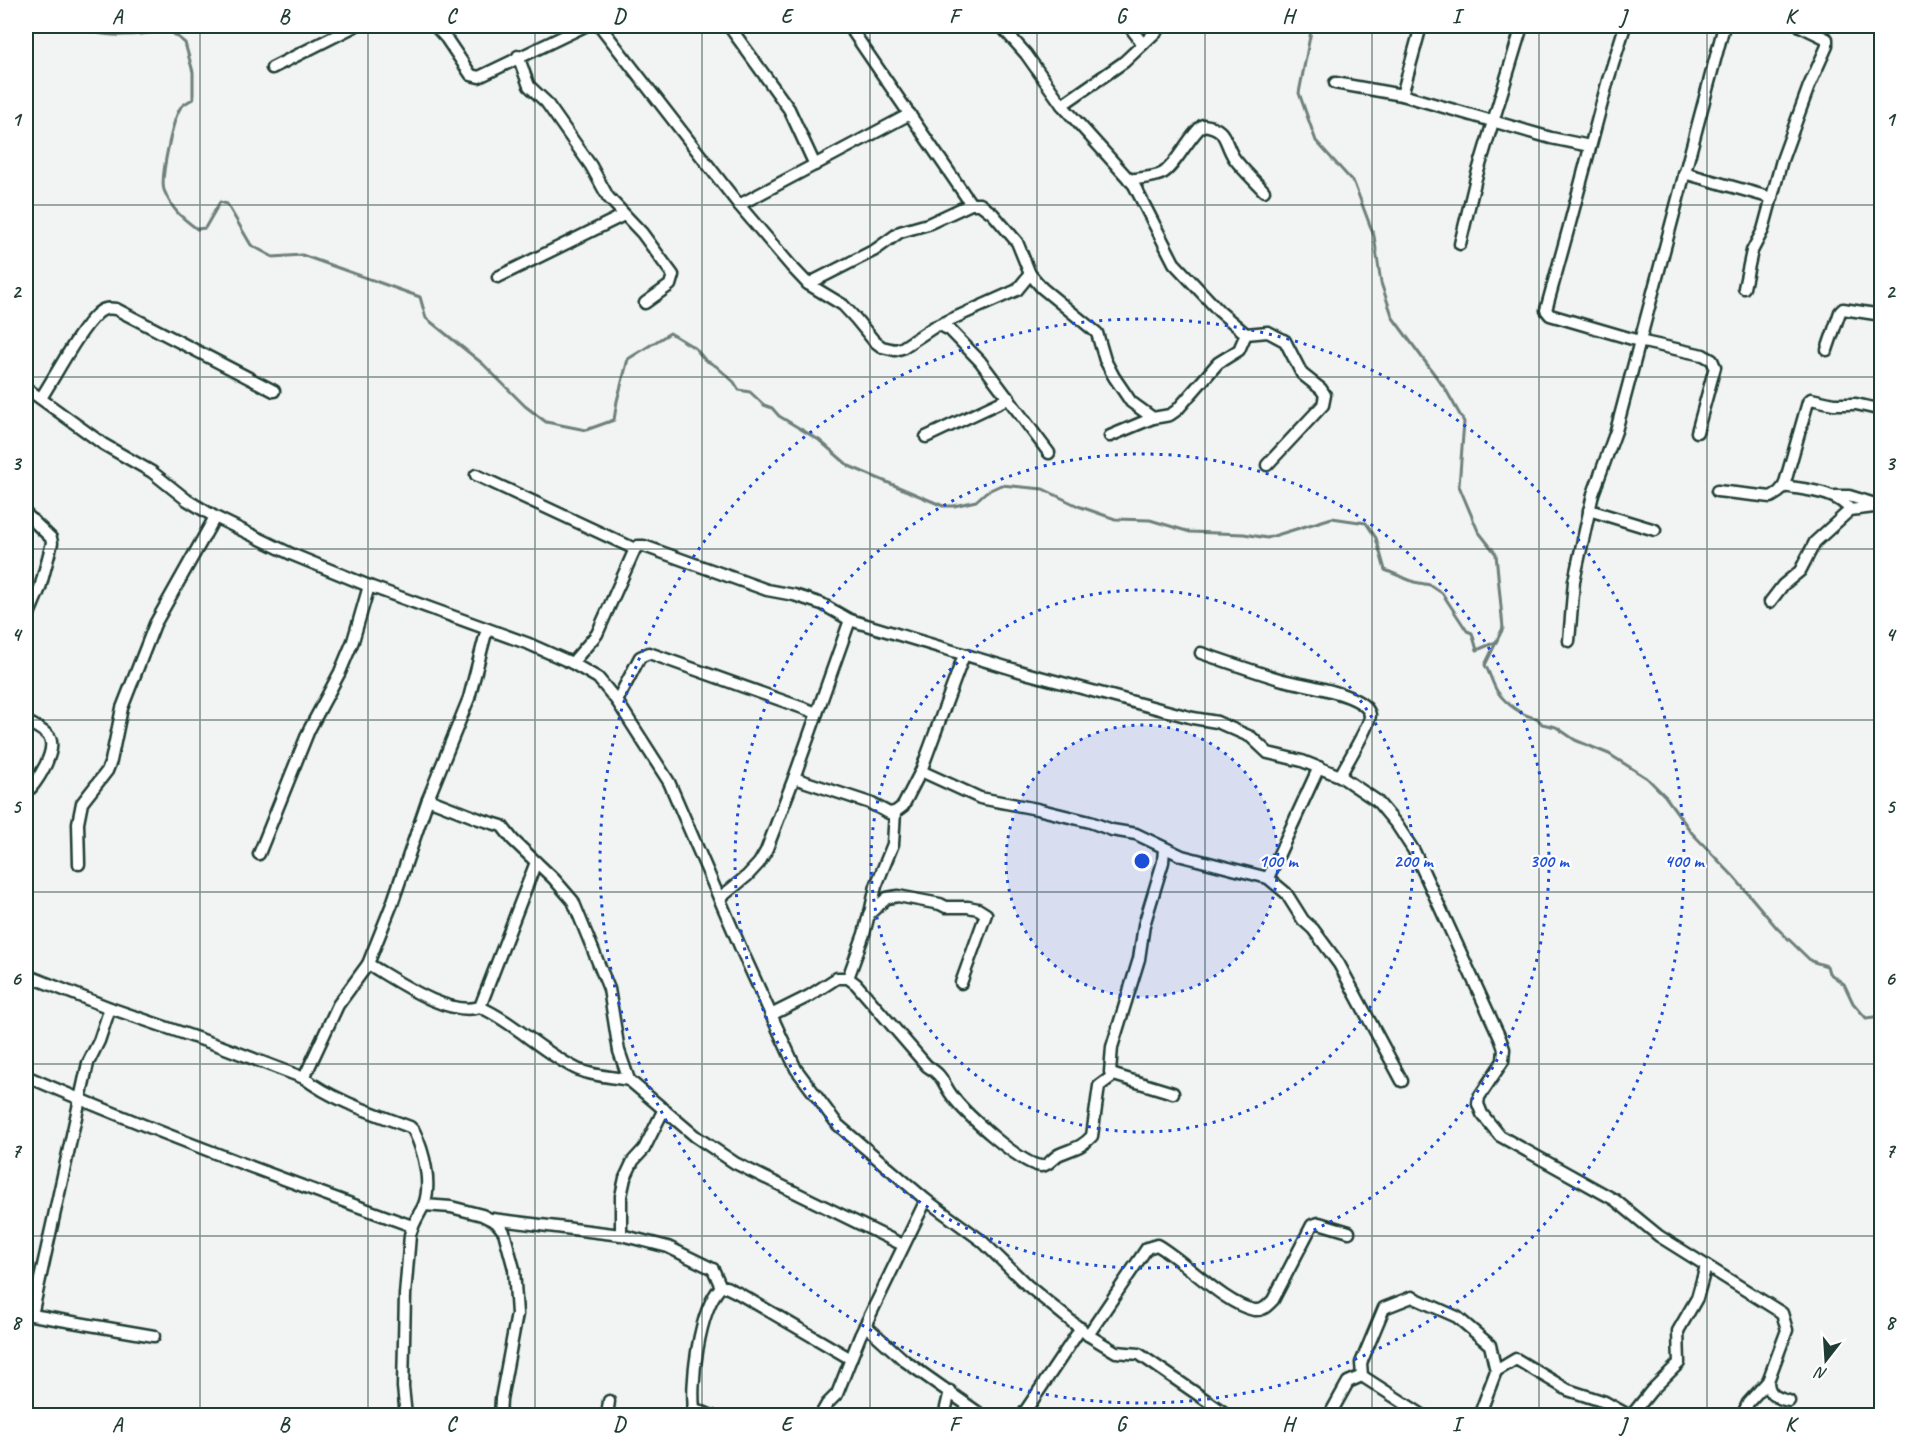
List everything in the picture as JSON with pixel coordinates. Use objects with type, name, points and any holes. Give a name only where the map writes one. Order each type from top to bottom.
[{"type":"street","points":[[272,69],[355,26]]},
{"type":"street","points":[[435,26],[471,75],[479,77],[585,26]]},
{"type":"street","points":[[600,26],[739,205],[808,284],[843,305],[874,341],[889,349],[902,348],[940,325],[1017,290],[1030,273]]},
{"type":"street","points":[[729,26],[789,109],[815,165]]},
{"type":"street","points":[[849,26],[971,204]]},
{"type":"street","points":[[1001,26],[1026,54],[1062,105],[1134,185],[1174,263],[1219,311],[1246,334],[1268,332],[1285,340],[1302,374],[1325,395],[1323,405],[1267,465]]},
{"type":"street","points":[[1129,26],[1143,44]]},
{"type":"street","points":[[1062,105],[1124,62],[1162,26]]},
{"type":"street","points":[[1402,95],[1421,26]]},
{"type":"street","points":[[1460,244],[1476,178],[1522,26]]},
{"type":"street","points":[[1625,26],[1546,310],[1550,315],[1703,355],[1712,360],[1715,368],[1697,432]]},
{"type":"street","points":[[1569,641],[1574,581],[1593,494],[1616,431],[1724,26]]},
{"type":"street","points":[[1743,288],[1752,251],[1763,230],[1782,160],[1809,86],[1827,46],[1827,39],[1823,35],[1800,26]]},
{"type":"street","points":[[518,57],[529,86],[546,102],[591,166],[608,197],[642,233],[673,275],[670,285],[645,303]]},
{"type":"street","points":[[1335,83],[1402,95],[1551,138],[1590,146]]},
{"type":"street","points":[[739,205],[910,114]]},
{"type":"street","points":[[1129,180],[1163,173],[1203,124],[1215,126],[1224,134],[1234,158],[1264,191]]},
{"type":"street","points":[[1684,173],[1772,198]]},
{"type":"street","points":[[808,284],[875,250],[900,232],[928,224],[971,204],[984,206],[1017,242],[1030,273],[1042,288],[1097,333],[1105,360],[1114,377],[1131,402],[1153,418]]},
{"type":"street","points":[[498,277],[624,215]]},
{"type":"street","points":[[41,398],[79,338],[98,313],[106,308],[116,309],[274,391]]},
{"type":"street","points":[[1827,350],[1843,309],[1881,315]]},
{"type":"street","points":[[940,325],[951,330],[980,361],[1049,453]]},
{"type":"street","points":[[1110,436],[1153,418],[1170,415],[1177,410],[1218,363],[1239,350],[1246,334]]},
{"type":"street","points":[[26,388],[103,444],[152,472],[187,500],[214,517],[291,554],[369,586],[530,644],[598,678],[617,701],[669,782],[796,1069],[838,1125],[926,1200],[982,1241],[1027,1285],[1085,1332],[1116,1352],[1139,1354],[1229,1416]]},
{"type":"street","points":[[926,437],[1009,398]]},
{"type":"street","points":[[1717,491],[1771,497],[1779,492],[1784,486],[1809,400],[1834,404],[1849,403],[1881,410]]},
{"type":"street","points":[[476,476],[635,549]]},
{"type":"street","points":[[1784,486],[1831,496],[1849,496],[1880,506]]},
{"type":"street","points":[[1831,496],[1844,502],[1850,510]]},
{"type":"street","points":[[1770,602],[1783,585],[1800,571],[1815,542],[1850,510],[1880,506]]},
{"type":"street","points":[[1589,510],[1654,530]]},
{"type":"street","points":[[26,514],[51,538],[52,543],[40,588],[26,621]]},
{"type":"street","points":[[79,864],[78,823],[82,803],[107,771],[122,708],[155,624],[214,517]]},
{"type":"street","points":[[572,663],[597,634],[635,549],[638,546],[644,546],[767,590],[794,595],[822,604],[850,620],[964,655],[1170,712],[1217,722],[1251,737],[1268,753],[1302,761],[1340,776],[1377,801],[1397,825],[1414,851],[1500,1038],[1504,1049],[1503,1061],[1479,1097],[1478,1104],[1482,1114],[1500,1136],[1615,1200],[1659,1236],[1782,1313],[1787,1330],[1768,1381],[1748,1403],[1742,1416]]},
{"type":"street","points":[[260,854],[309,730],[349,651],[369,586]]},
{"type":"street","points":[[720,897],[747,876],[759,863],[769,843],[850,620]]},
{"type":"street","points":[[304,1078],[338,1005],[368,964],[428,799],[469,698],[487,629]]},
{"type":"street","points":[[617,701],[640,657],[649,653],[817,713]]},
{"type":"street","points":[[1200,653],[1286,681],[1310,685],[1362,704],[1368,710],[1369,721],[1340,776]]},
{"type":"street","points":[[794,778],[870,803],[889,813],[895,812],[903,806],[921,771],[964,655]]},
{"type":"street","points":[[26,721],[46,734],[50,739],[51,747],[43,773],[31,789]]},
{"type":"street","points":[[1268,878],[1319,767]]},
{"type":"street","points":[[921,771],[980,798],[1136,834],[1182,856],[1268,878],[1286,893],[1303,920],[1313,929],[1340,964],[1402,1081]]},
{"type":"street","points":[[428,799],[502,826],[573,901],[609,989],[619,1051],[629,1080]]},
{"type":"street","points":[[848,978],[864,934],[876,886],[893,844],[895,812]]},
{"type":"street","points":[[1164,849],[1163,862],[1144,925],[1139,959],[1109,1064],[1110,1072],[1114,1075],[1173,1093]]},
{"type":"street","points":[[480,1007],[536,862]]},
{"type":"street","points":[[869,914],[887,898],[898,896],[946,907],[978,909],[986,914],[961,983]]},
{"type":"street","points":[[368,964],[434,1002],[473,1009],[480,1007],[580,1071],[629,1080],[695,1136],[735,1163],[903,1245]]},
{"type":"street","points":[[26,975],[304,1078],[350,1104],[410,1127],[414,1131],[427,1176],[427,1194],[412,1226],[405,1295],[403,1387],[406,1416]]},
{"type":"street","points":[[771,1015],[809,996],[837,978],[848,978],[856,984],[927,1066],[938,1073],[953,1097],[973,1119],[1004,1145],[1027,1161],[1037,1164],[1048,1164],[1059,1154],[1075,1150],[1092,1136],[1099,1086],[1114,1075]]},
{"type":"street","points":[[110,1008],[99,1041],[88,1063],[29,1314],[154,1336]]},
{"type":"street","points":[[26,1076],[80,1100],[412,1226]]},
{"type":"street","points":[[621,1235],[621,1196],[625,1178],[633,1161],[644,1149],[664,1109]]},
{"type":"street","points":[[820,1416],[837,1394],[865,1325],[926,1200]]},
{"type":"street","points":[[424,1204],[451,1207],[490,1219],[496,1222],[504,1232],[514,1269],[517,1314],[501,1399],[500,1416]]},
{"type":"street","points":[[490,1219],[621,1235],[668,1247],[713,1269],[722,1287]]},
{"type":"street","points":[[1022,1416],[1147,1248],[1157,1245],[1174,1255],[1209,1284],[1237,1303],[1254,1310],[1264,1309],[1273,1300],[1312,1224],[1319,1223],[1349,1232]]},
{"type":"street","points":[[1496,1371],[1516,1359],[1568,1390],[1605,1402],[1630,1416],[1679,1363],[1678,1331],[1696,1298],[1706,1266]]},
{"type":"street","points":[[722,1287],[738,1293],[851,1359]]},
{"type":"street","points":[[712,1416],[694,1412],[696,1354],[709,1309],[722,1287]]},
{"type":"street","points":[[1362,1376],[1361,1363],[1384,1308],[1412,1297],[1457,1317],[1490,1345],[1496,1371],[1479,1416]]},
{"type":"street","points":[[865,1325],[905,1361],[983,1416]]},
{"type":"street","points":[[1329,1416],[1348,1382],[1362,1376]]},
{"type":"street","points":[[1362,1376],[1424,1416]]},
{"type":"street","points":[[1768,1381],[1770,1392],[1789,1401]]},
{"type":"street","points":[[944,1416],[950,1392]]},
{"type":"street","points":[[607,1416],[609,1401]]},
{"type":"waterway","points":[[80,26],[99,34],[111,35],[169,30],[185,43],[193,72],[193,99],[181,107],[174,123],[163,184],[170,203],[186,221],[197,229],[205,228],[220,202],[227,204],[251,245],[273,257],[302,255],[420,297],[426,318],[483,364],[525,406],[546,422],[586,430],[614,420],[628,359],[670,333],[695,348],[705,360],[716,366],[734,382],[739,390],[750,392],[779,416],[819,440],[849,466],[943,506],[976,501],[986,492],[1001,485],[1043,489],[1078,506],[1115,519],[1150,520],[1190,532],[1244,534],[1267,538],[1332,518],[1366,523],[1376,538],[1385,570],[1414,582],[1430,585],[1442,593],[1467,631],[1472,633],[1477,650],[1496,642],[1503,628],[1485,665],[1500,696],[1520,712],[1537,718],[1542,724],[1556,727],[1575,740],[1609,754],[1647,778],[1665,796],[1692,833],[1734,877],[1777,928],[1811,961],[1827,966],[1829,973],[1844,984],[1853,1003],[1866,1018],[1882,1016]]},
{"type":"waterway","points":[[1312,26],[1299,93],[1316,141],[1354,183],[1374,236],[1381,283],[1393,318],[1446,390],[1464,422],[1459,486],[1478,531],[1496,554],[1503,628]]}]
